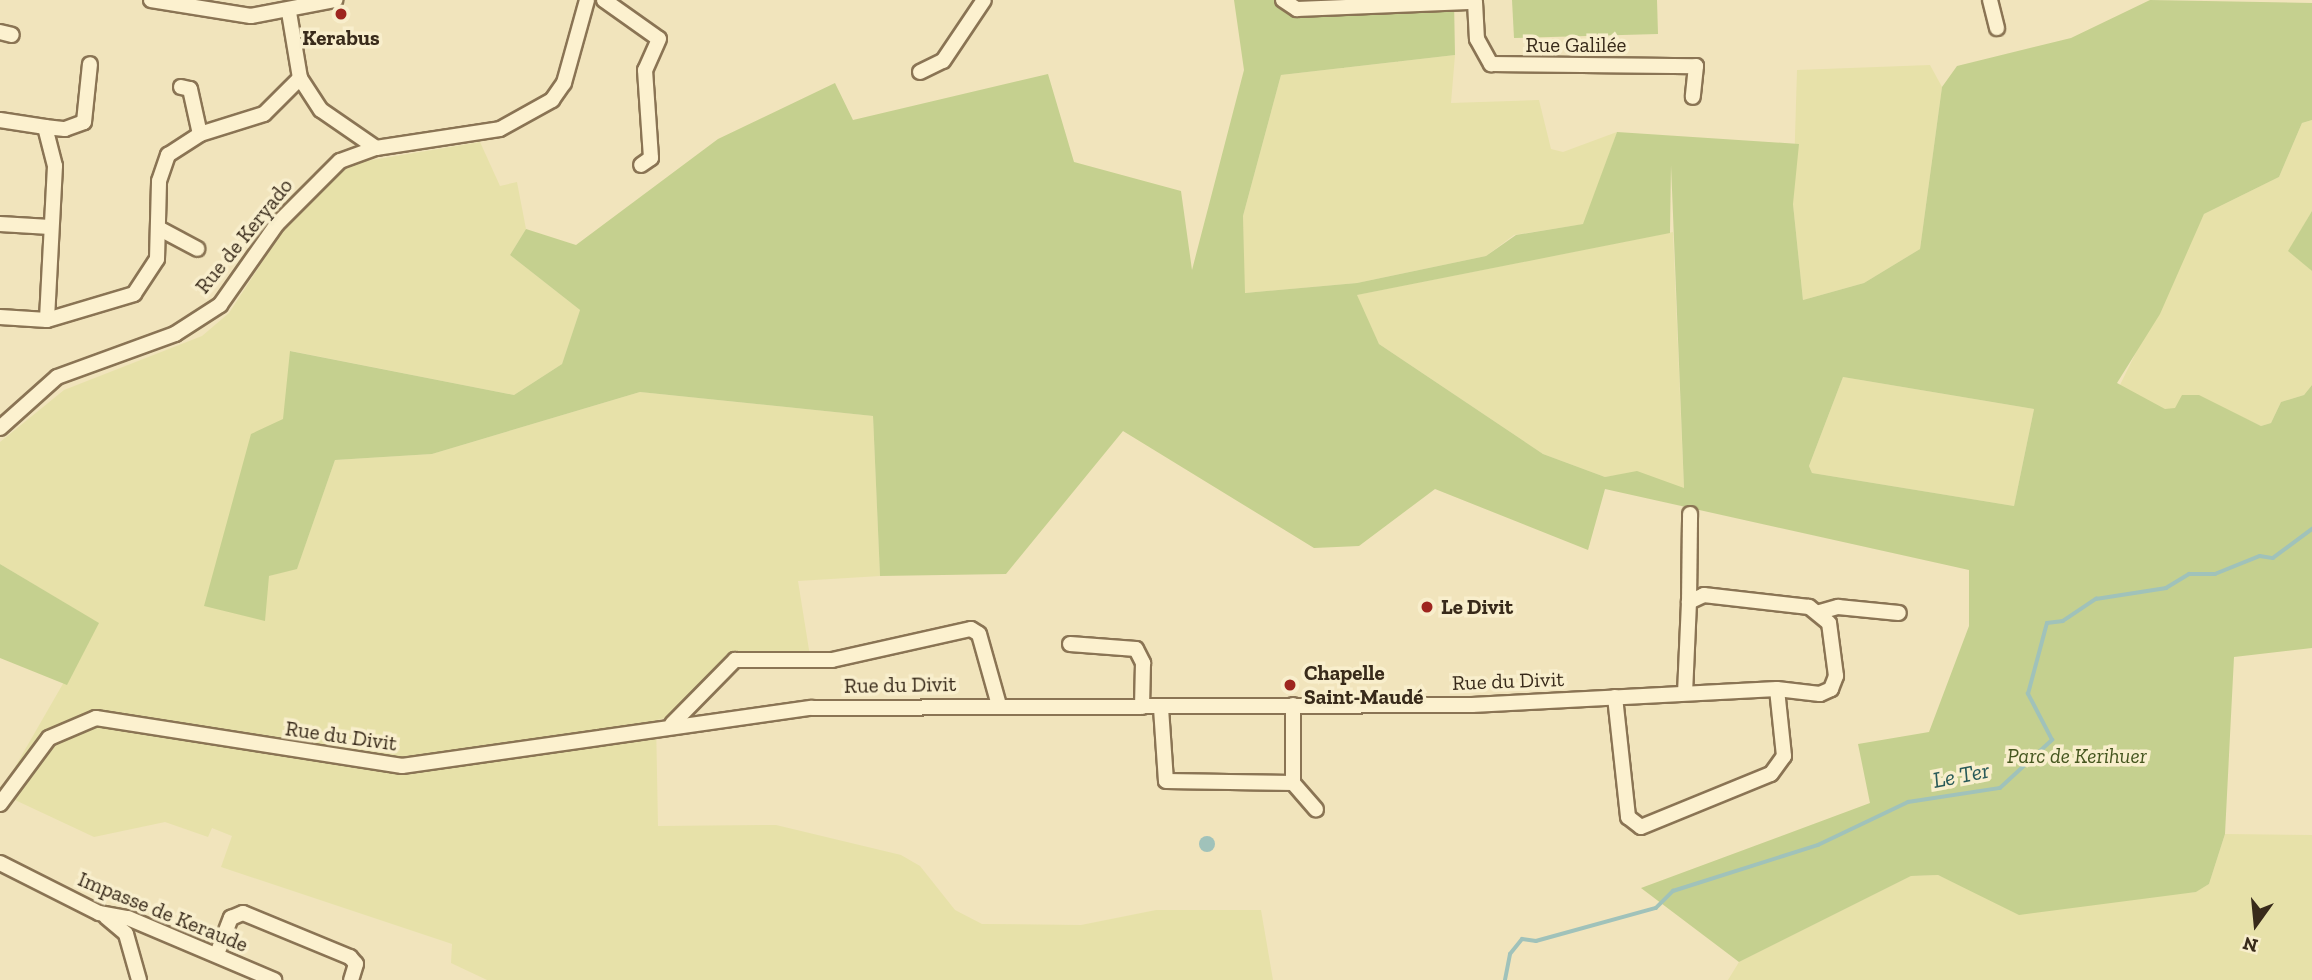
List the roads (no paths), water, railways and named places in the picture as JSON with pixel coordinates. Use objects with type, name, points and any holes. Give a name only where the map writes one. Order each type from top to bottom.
[{"type":"street","points":[[151,0],[289,12],[335,0]]},
{"type":"street","name":"Rue de Keryado","points":[[0,428],[57,377],[175,334],[220,305],[277,224],[323,174],[376,148],[500,129],[552,100],[564,83],[587,0]]},
{"type":"street","points":[[604,0],[659,39],[645,70],[652,158],[641,165]]},
{"type":"street","points":[[920,72],[943,61],[984,0]]},
{"type":"street","name":"Rue Galilée","points":[[1283,0],[1297,9],[1475,1],[1477,38],[1492,64],[1696,66],[1693,97]]},
{"type":"street","points":[[1990,0],[1997,28]]},
{"type":"street","points":[[289,12],[300,78],[321,110],[376,148]]},
{"type":"street","points":[[0,120],[65,130],[84,122],[90,64]]},
{"type":"street","points":[[0,317],[47,320],[134,294],[157,259],[162,230],[161,168],[168,155],[200,134],[264,114],[300,78]]},
{"type":"street","points":[[181,87],[190,89],[200,134]]},
{"type":"street","points":[[45,127],[55,166],[47,320]]},
{"type":"street","points":[[0,224],[50,227]]},
{"type":"street","points":[[162,230],[197,249]]},
{"type":"street","points":[[1685,693],[1690,514]]},
{"type":"street","points":[[1689,602],[1703,595],[1820,612],[1838,607],[1899,613]]},
{"type":"street","name":"Rue du Divit","points":[[0,804],[49,738],[96,718],[402,766],[671,723],[813,708],[999,705],[1161,708],[1615,697],[1777,688],[1820,694],[1831,689],[1836,676],[1829,624],[1820,612]]},
{"type":"street","points":[[671,723],[734,660],[832,660],[971,629],[979,634],[999,705]]},
{"type":"street","points":[[1070,644],[1136,649],[1143,663],[1142,707]]},
{"type":"street","points":[[1615,697],[1628,817],[1641,827],[1771,774],[1784,756],[1777,688]]},
{"type":"street","points":[[1293,705],[1293,783],[1316,809]]},
{"type":"street","points":[[1161,708],[1166,781],[1293,783]]},
{"type":"street","name":"Impasse de Keraude","points":[[0,863],[99,913],[128,918],[274,980]]},
{"type":"street","points":[[99,913],[126,934],[139,980]]},
{"type":"street","points":[[218,954],[232,916],[243,913],[350,957],[356,964],[351,980]]},
{"type":"water","points":[[1207,836],[1215,844],[1207,852],[1199,844]]},
{"type":"waterway","name":"Le Ter","points":[[1505,980],[1510,954],[1522,939],[1536,941],[1656,908],[1673,891],[1818,845],[1908,802],[2000,788],[2052,740],[2028,694],[2047,623],[2063,621],[2096,599],[2166,588],[2189,574],[2215,574],[2260,556],[2273,558],[2312,529]]},
{"type":"place","name":"Kerabus","points":[[341,14]]},
{"type":"place","name":"Le Divit","points":[[1427,607]]},
{"type":"place","name":"Chapelle Saint-Maudé","points":[[1290,685]]},
{"type":"park label","name":"Parc de Kerihuer","points":[[2077,756]]}]
